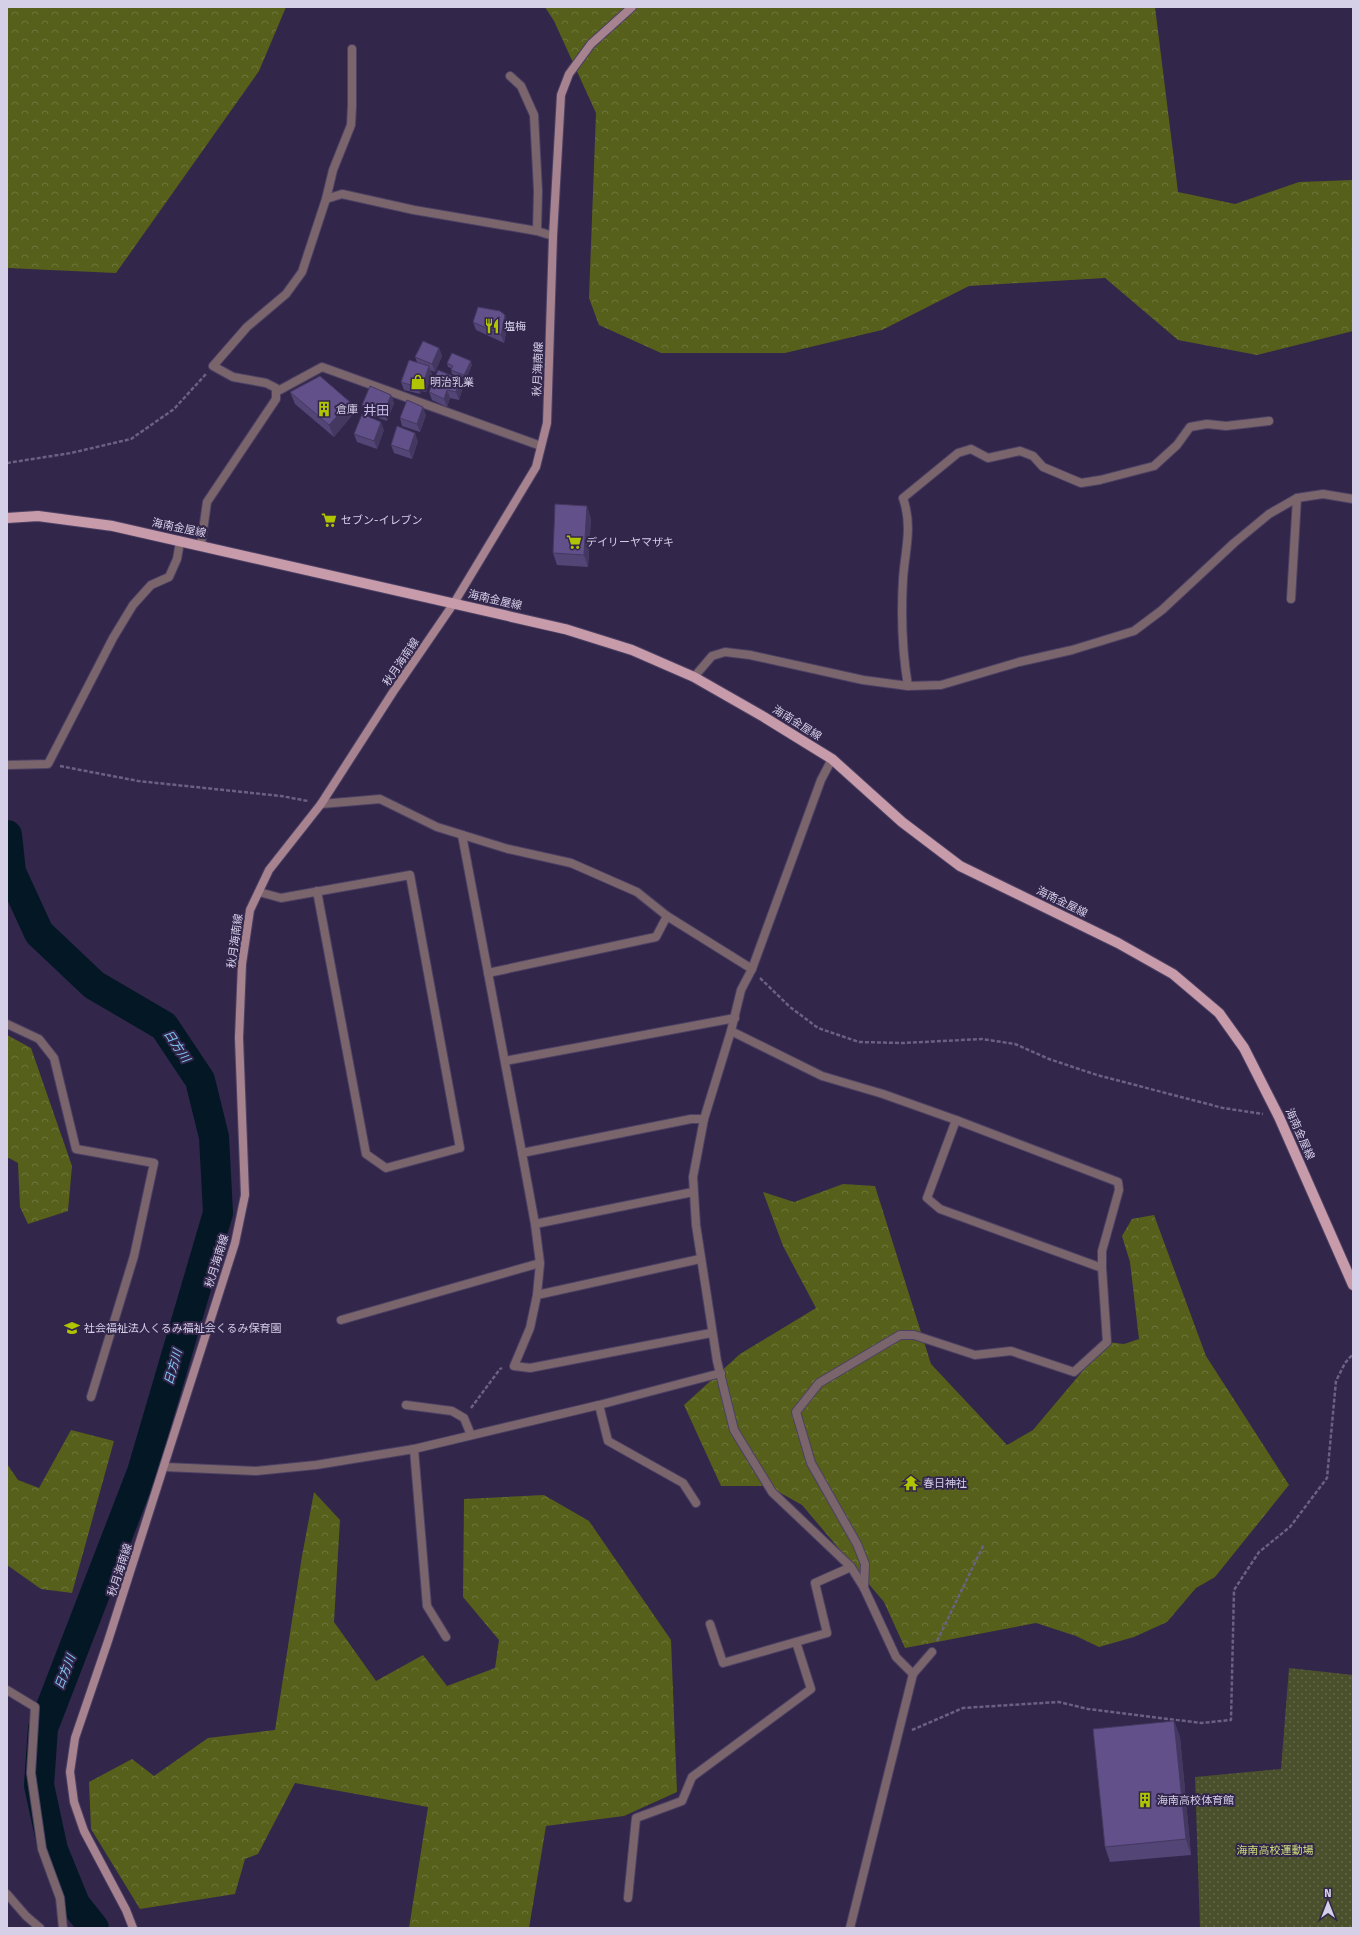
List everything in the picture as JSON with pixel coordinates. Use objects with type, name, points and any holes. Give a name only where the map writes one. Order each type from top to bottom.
[{"type":"main road","name":"秋月海南線","points":[[133,1928],[126,1910],[84,1832],[74,1802],[70,1772],[75,1738],[165,1467],[235,1243],[245,1195],[239,1038],[242,964],[250,910],[269,870],[321,804],[393,692],[454,603],[536,467],[547,423],[553,236],[562,95],[569,74],[591,44],[632,7]]},
{"type":"main road","name":"海南金屋線","points":[[7,518],[38,516],[113,526],[454,603],[565,629],[632,650],[694,677],[764,717],[832,759],[902,822],[960,866],[1118,943],[1173,974],[1219,1013],[1244,1048],[1279,1117],[1353,1285]]},
{"type":"street","points":[[201,545],[207,502],[276,399],[276,388],[266,383],[233,377],[213,366],[247,326],[286,294],[302,272],[326,199],[332,170],[351,125],[352,49]]},
{"type":"street","points":[[510,76],[521,86],[534,115],[538,191],[537,231]]},
{"type":"street","points":[[326,199],[342,194],[414,210],[537,231],[553,236]]},
{"type":"street","points":[[276,392],[322,367],[541,446]]},
{"type":"street","points":[[908,686],[903,655],[902,624],[903,580],[907,545],[908,514],[903,498],[958,453],[971,449],[988,458],[1020,451],[1033,456],[1043,467],[1080,483],[1100,480],[1154,466],[1177,445],[1190,427],[1207,424],[1226,426],[1269,421]]},
{"type":"street","points":[[694,677],[712,656],[725,652],[750,655],[863,680],[908,686],[941,685],[1019,662],[1072,650],[1134,631],[1162,610],[1234,543],[1268,514],[1297,498],[1323,494],[1353,499]]},
{"type":"street","points":[[1291,600],[1297,498]]},
{"type":"street","points":[[7,765],[48,764],[113,638],[133,605],[151,585],[169,577],[177,558],[180,542]]},
{"type":"street","points":[[832,759],[821,780],[752,969],[741,990],[735,1018],[704,1119],[692,1177],[693,1192],[700,1259],[711,1333],[734,1430],[772,1492],[851,1567],[864,1588],[896,1657],[913,1674]]},
{"type":"street","points":[[321,804],[380,799],[437,827],[508,849],[571,863],[637,892],[667,916],[752,969]]},
{"type":"street","points":[[462,835],[522,1152],[535,1224],[540,1262],[537,1295],[530,1328],[514,1366],[530,1368],[711,1333]]},
{"type":"street","points":[[259,892],[281,898],[318,891],[410,875],[460,1148],[386,1168],[366,1154],[318,891]]},
{"type":"street","points":[[488,973],[656,937],[667,916]]},
{"type":"street","points":[[505,1062],[735,1018]]},
{"type":"street","points":[[7,1024],[39,1039],[54,1058],[76,1150],[154,1163],[134,1256],[91,1397]]},
{"type":"street","points":[[731,1031],[822,1076],[883,1094],[956,1120],[1118,1182],[1119,1190],[1102,1251],[1107,1342],[1074,1372],[1011,1350],[975,1355],[914,1335],[900,1335],[819,1383],[796,1412],[811,1463],[857,1544],[865,1564],[864,1588]]},
{"type":"street","points":[[522,1152],[691,1119],[704,1119]]},
{"type":"street","points":[[956,1120],[928,1198],[940,1209],[1102,1268]]},
{"type":"street","points":[[535,1224],[693,1192]]},
{"type":"street","points":[[537,1295],[700,1259]]},
{"type":"street","points":[[341,1320],[540,1262]]},
{"type":"street","points":[[165,1467],[256,1471],[316,1465],[414,1449],[599,1405],[720,1372]]},
{"type":"street","points":[[406,1405],[452,1411],[464,1418],[471,1435]]},
{"type":"street","points":[[599,1405],[608,1441],[683,1482],[696,1503]]},
{"type":"street","points":[[414,1449],[427,1606],[446,1637]]},
{"type":"street","points":[[710,1624],[723,1663],[827,1634],[815,1583],[851,1567]]},
{"type":"street","points":[[628,1898],[636,1818],[682,1801],[692,1777],[811,1689],[796,1642]]},
{"type":"street","points":[[850,1928],[913,1674],[932,1652]]},
{"type":"street","points":[[7,1690],[35,1707],[31,1773],[42,1849],[60,1898],[63,1928]]},
{"type":"street","points":[[7,1894],[26,1916],[40,1928]]},
{"type":"path","points":[[7,463],[71,453],[131,439],[174,409],[213,366]]},
{"type":"path","points":[[48,764],[138,781],[281,796],[321,804]]},
{"type":"path","points":[[752,969],[790,1007],[818,1028],[859,1042],[982,1039],[1015,1044],[1049,1059],[1097,1075],[1223,1108],[1279,1117]]},
{"type":"path","points":[[898,1737],[963,1708],[1060,1702],[1088,1709],[1201,1723],[1230,1720],[1234,1590],[1259,1552],[1290,1527],[1327,1478],[1336,1381],[1345,1362],[1353,1354]]},
{"type":"path","points":[[464,1418],[500,1369],[514,1366]]},
{"type":"path","points":[[932,1652],[984,1544]]},
{"type":"green space","points":[[7,7],[286,7],[259,71],[116,273],[7,268]]},
{"type":"green space","points":[[545,7],[1155,7],[1178,192],[1235,204],[1299,182],[1353,180],[1353,331],[1257,355],[1178,340],[1105,278],[969,286],[882,330],[785,353],[661,353],[599,325],[589,298],[596,113],[554,21]]},
{"type":"green space","points":[[7,1035],[31,1048],[72,1166],[68,1211],[28,1224],[20,1207],[18,1163],[7,1157]]},
{"type":"green space","points":[[843,1184],[875,1186],[931,1364],[1007,1445],[1033,1430],[1107,1342],[1124,1344],[1139,1339],[1130,1262],[1122,1236],[1132,1219],[1154,1215],[1206,1356],[1289,1485],[1215,1577],[1196,1588],[1167,1622],[1134,1637],[1099,1647],[1076,1636],[1036,1623],[905,1648],[884,1602],[802,1505],[768,1486],[721,1486],[684,1405],[740,1354],[816,1308],[783,1246],[763,1192],[794,1202]]},
{"type":"green space","points":[[71,1430],[114,1441],[72,1593],[41,1589],[7,1565],[7,1464],[18,1480],[39,1488]]},
{"type":"green space","points":[[314,1492],[340,1520],[334,1622],[376,1681],[423,1655],[447,1686],[495,1668],[499,1640],[463,1597],[464,1499],[544,1495],[589,1521],[671,1640],[677,1792],[624,1816],[546,1826],[529,1928],[409,1928],[428,1807],[295,1783],[258,1854],[245,1859],[235,1894],[140,1909],[91,1829],[89,1782],[132,1759],[154,1776],[208,1738],[275,1730],[302,1556]]},
{"type":"green space","name":"海南高校運動場","points":[[1289,1668],[1353,1675],[1353,1928],[1200,1928],[1195,1777],[1281,1769]]},
{"type":"building","points":[[478,307],[500,311],[505,315],[501,335],[473,322]]},
{"type":"building","points":[[423,341],[439,348],[432,364],[415,357]]},
{"type":"building","points":[[452,353],[471,361],[464,375],[451,370],[453,366],[447,363]]},
{"type":"building","points":[[409,360],[429,366],[423,384],[419,383],[417,387],[401,382]]},
{"type":"building","points":[[438,370],[460,379],[456,392],[447,390],[444,399],[429,392]]},
{"type":"building","points":[[320,376],[350,402],[329,425],[290,392]]},
{"type":"building","points":[[370,386],[391,395],[384,413],[362,405]]},
{"type":"building","points":[[407,400],[423,407],[417,424],[400,418]]},
{"type":"building","points":[[362,414],[381,422],[374,441],[354,434]]},
{"type":"building","points":[[397,426],[415,433],[409,451],[391,445]]},
{"type":"building","name":"デイリーヤマザキ","points":[[555,504],[587,506],[584,555],[553,553]]},
{"type":"building","name":"海南高校体育館","points":[[1174,1721],[1186,1839],[1105,1847],[1093,1729]]},
{"type":"waterway","name":"日方川","points":[[7,835],[11,872],[39,933],[94,985],[164,1026],[200,1080],[214,1137],[218,1213],[142,1472],[43,1728],[39,1785],[53,1850],[75,1904],[94,1928]]},
{"type":"place","name":"塩梅","points":[[492,326]]},
{"type":"place","name":"明治乳業","points":[[418,382]]},
{"type":"place","name":"倉庫","points":[[324,409]]},
{"type":"place","name":"セブン-イレブン","points":[[329,520]]},
{"type":"place","name":"デイリーヤマザキ","points":[[574,542]]},
{"type":"place","name":"社会福祉法人くるみ福祉会くるみ保育園","points":[[72,1328]]},
{"type":"place","name":"春日神社","points":[[911,1483]]},
{"type":"place","name":"海南高校体育館","points":[[1145,1800]]},
{"type":"district","name":"井田","points":[[376,410]]}]
